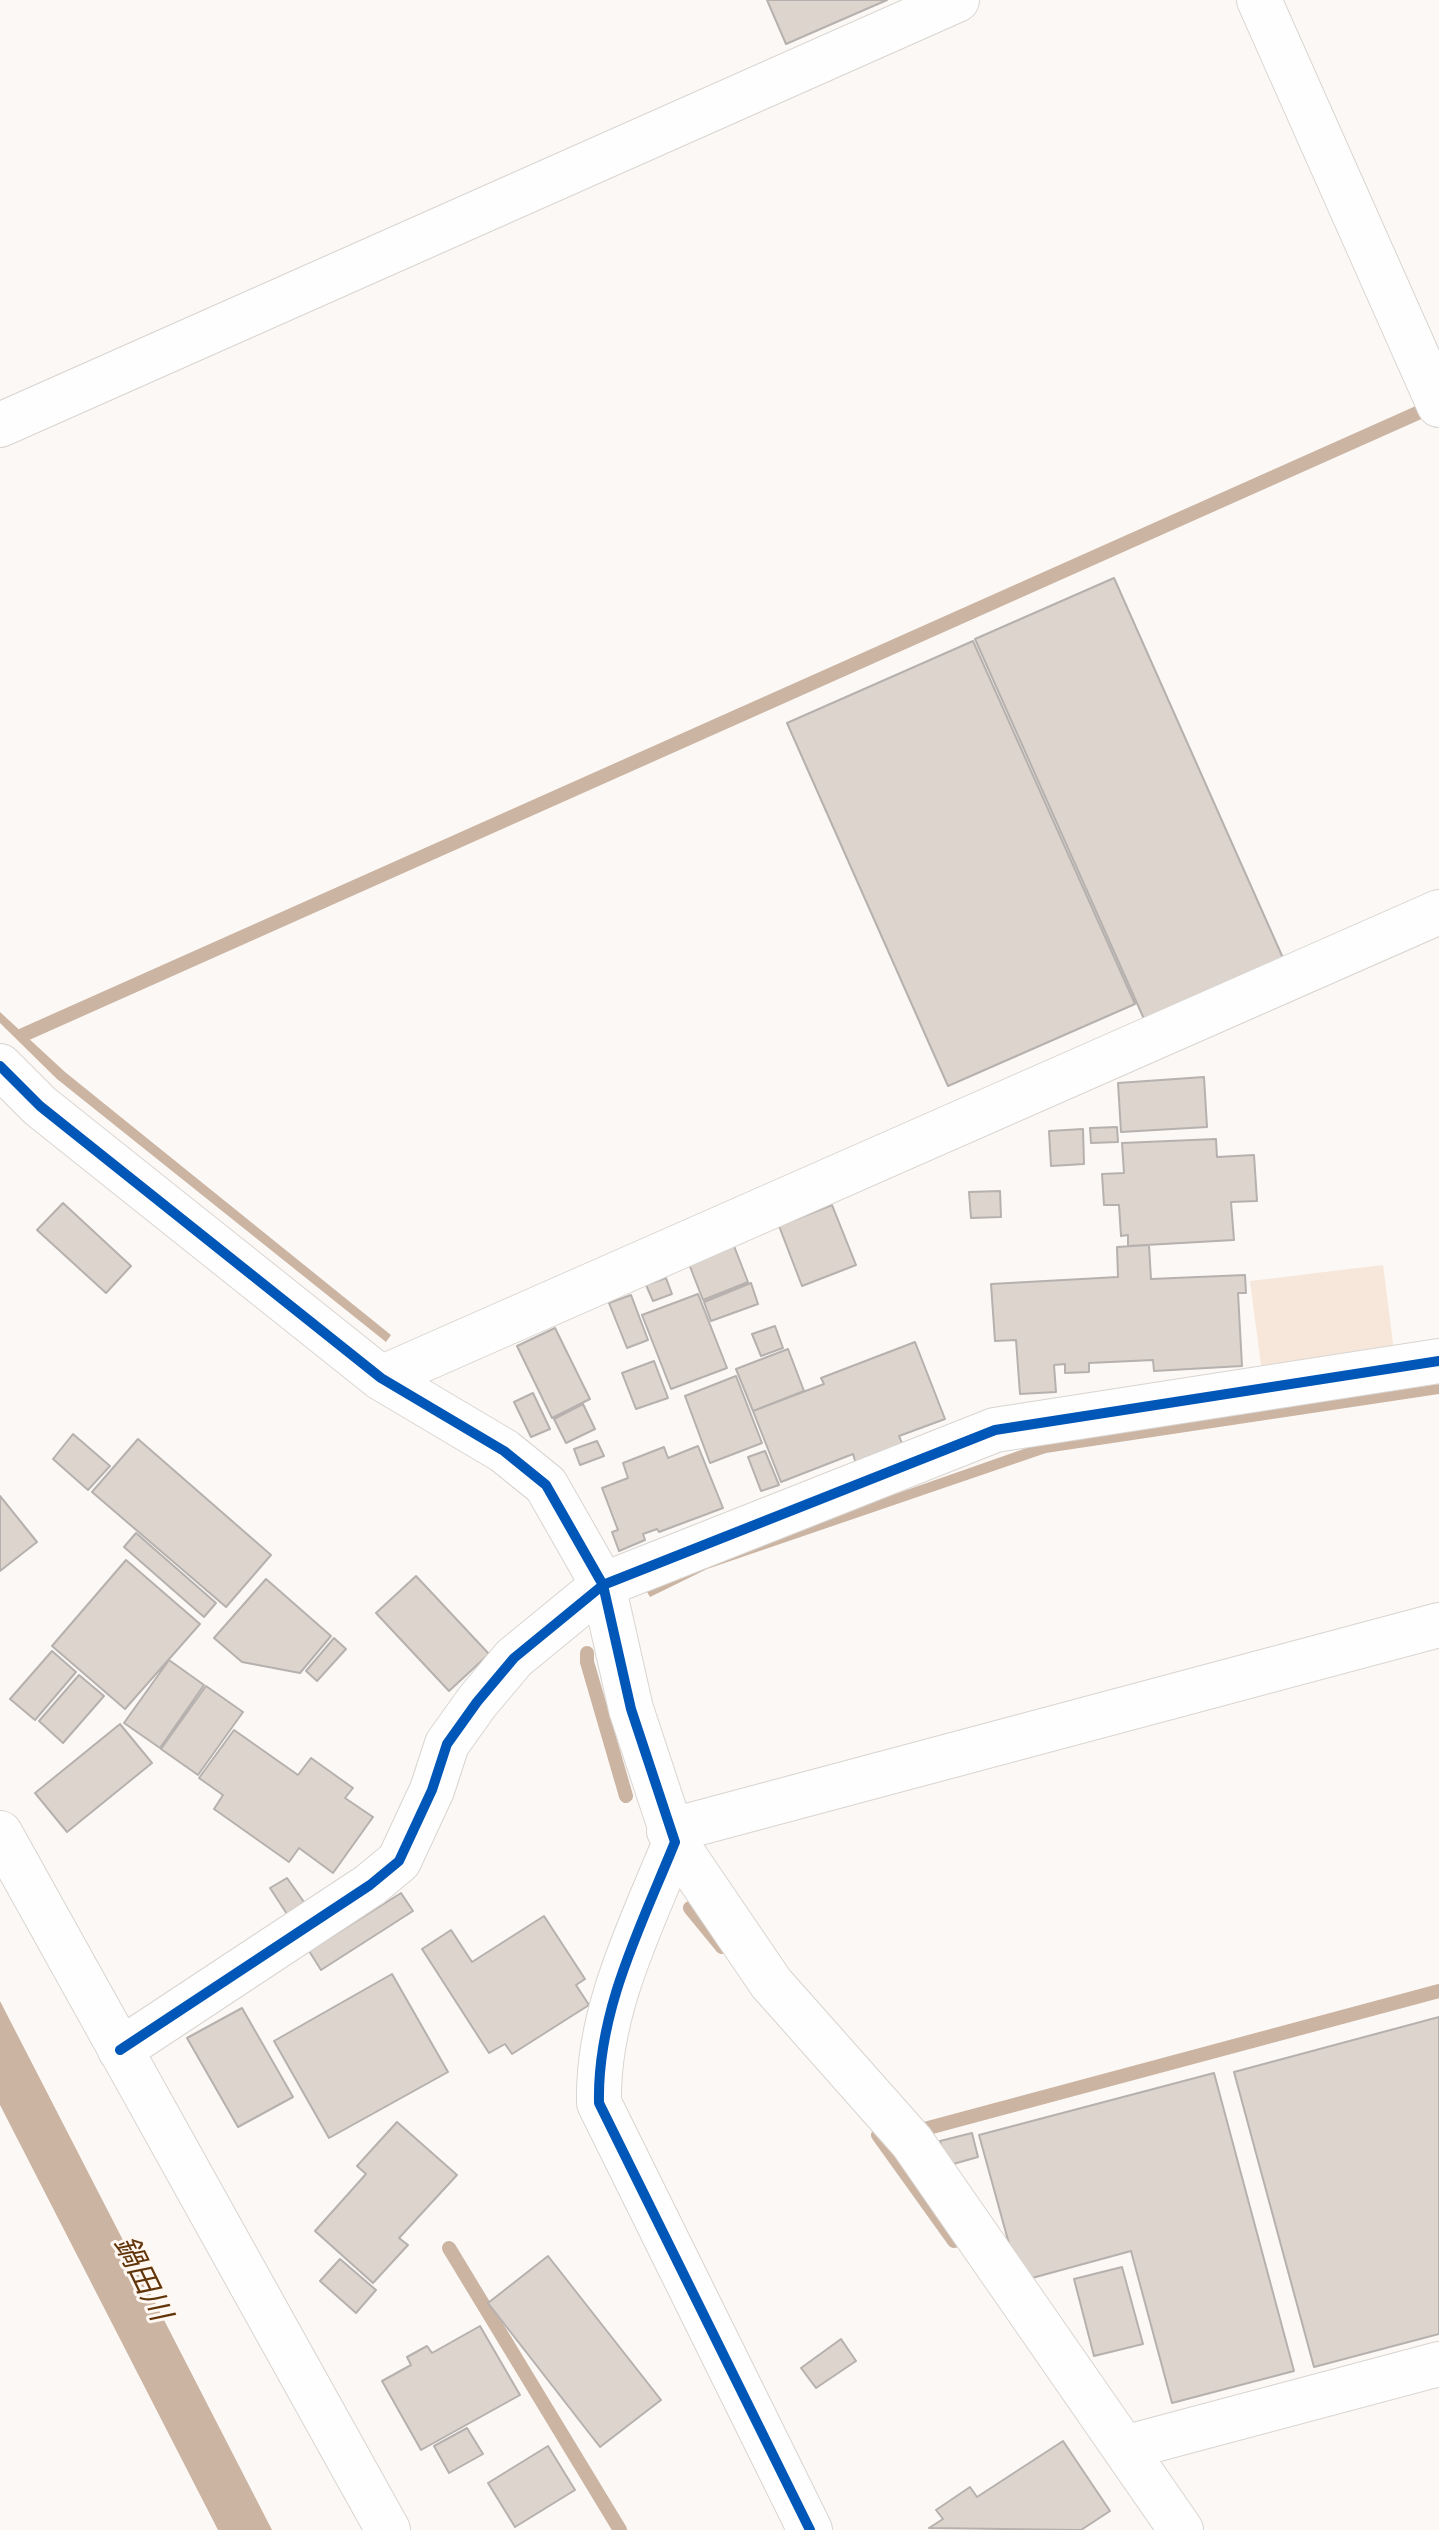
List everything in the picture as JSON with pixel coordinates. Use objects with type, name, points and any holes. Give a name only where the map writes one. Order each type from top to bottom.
[{"type":"street","points":[[0,425],[957,0]]},
{"type":"street","points":[[1259,0],[1439,405]]},
{"type":"street","points":[[381,1378],[1439,912]]},
{"type":"street","points":[[0,1066],[40,1106],[381,1378],[504,1451],[546,1485],[603,1585],[631,1709],[672,1836],[771,1983],[912,2142],[1181,2530]]},
{"type":"street","points":[[120,2050],[370,1885],[399,1861],[432,1790],[447,1744],[477,1702],[514,1658],[603,1585],[995,1430],[1439,1361]]},
{"type":"street","points":[[672,1836],[1439,1625]]},
{"type":"street","points":[[0,1833],[388,2530]]},
{"type":"street","points":[[672,1836],[610,2012],[598,2070],[599,2103],[810,2530]]},
{"type":"street","points":[[1124,2448],[1439,2364]]},
{"type":"shaded area","points":[[0,1012],[65,1072],[391,1335],[386,1342],[57,1079],[0,1023]]},
{"type":"shaded area","points":[[1383,1265],[1394,1351],[1262,1373],[1250,1281]]},
{"type":"shaded area","points":[[1439,1384],[1439,1394],[1046,1453],[707,1569],[650,1597],[647,1592],[701,1562],[1041,1443]]},
{"type":"shaded area","points":[[0,2001],[272,2530],[218,2530],[0,2105]]},
{"type":"building","points":[[767,0],[887,0],[786,44]]},
{"type":"building","points":[[1114,578],[1283,958],[1144,1019],[975,639]]},
{"type":"building","points":[[973,641],[1135,1004],[948,1086],[787,723]]},
{"type":"building","points":[[1204,1077],[1207,1127],[1121,1132],[1118,1083]]},
{"type":"building","points":[[1117,1127],[1118,1142],[1091,1143],[1090,1128]]},
{"type":"building","points":[[1083,1129],[1084,1164],[1051,1166],[1049,1131]]},
{"type":"building","points":[[1216,1139],[1217,1157],[1254,1155],[1257,1201],[1231,1202],[1234,1240],[1128,1246],[1128,1235],[1121,1236],[1119,1205],[1104,1205],[1102,1174],[1124,1173],[1122,1143]]},
{"type":"building","points":[[1000,1191],[1001,1217],[971,1218],[969,1192]]},
{"type":"building","points":[[63,1203],[131,1266],[106,1293],[37,1230]]},
{"type":"building","points":[[832,1205],[856,1265],[802,1286],[779,1226]]},
{"type":"building","points":[[1149,1245],[1151,1279],[1245,1275],[1246,1293],[1238,1293],[1242,1366],[1154,1371],[1153,1360],[1089,1363],[1089,1372],[1065,1373],[1065,1364],[1054,1365],[1056,1392],[1020,1394],[1016,1340],[995,1341],[991,1284],[1118,1277],[1117,1247]]},
{"type":"building","points":[[734,1246],[748,1282],[703,1300],[689,1264]]},
{"type":"building","points":[[666,1278],[672,1294],[653,1301],[646,1285]]},
{"type":"building","points":[[751,1283],[758,1304],[711,1321],[704,1302]]},
{"type":"building","points":[[698,1294],[727,1368],[671,1389],[642,1315]]},
{"type":"building","points":[[631,1295],[648,1340],[627,1348],[609,1303]]},
{"type":"building","points":[[775,1326],[783,1348],[761,1356],[752,1334]]},
{"type":"building","points":[[555,1328],[590,1399],[552,1418],[517,1346]]},
{"type":"building","points":[[915,1342],[945,1419],[899,1436],[903,1446],[856,1464],[853,1454],[781,1482],[753,1411],[824,1384],[821,1378]]},
{"type":"building","points":[[788,1349],[804,1391],[753,1411],[736,1369]]},
{"type":"building","points":[[654,1361],[668,1398],[636,1409],[622,1373]]},
{"type":"building","points":[[736,1376],[762,1443],[710,1463],[685,1396]]},
{"type":"building","points":[[533,1393],[550,1429],[531,1437],[514,1402]]},
{"type":"building","points":[[583,1404],[595,1429],[566,1443],[554,1419]]},
{"type":"building","points":[[73,1434],[110,1466],[88,1490],[53,1459]]},
{"type":"building","points":[[138,1439],[271,1555],[226,1607],[92,1492]]},
{"type":"building","points":[[597,1441],[604,1456],[580,1465],[574,1449]]},
{"type":"building","points":[[698,1446],[723,1508],[659,1532],[657,1529],[643,1534],[645,1540],[619,1551],[612,1532],[618,1530],[602,1488],[628,1478],[623,1463],[664,1447],[668,1458]]},
{"type":"building","points":[[765,1451],[779,1485],[761,1491],[748,1457]]},
{"type":"building","points":[[0,1496],[37,1542],[0,1571]]},
{"type":"building","points":[[136,1533],[216,1603],[204,1617],[124,1547]]},
{"type":"building","points":[[126,1560],[200,1624],[125,1709],[52,1646]]},
{"type":"building","points":[[416,1576],[489,1654],[449,1691],[376,1613]]},
{"type":"building","points":[[266,1579],[331,1636],[300,1673],[242,1662],[214,1638]]},
{"type":"building","points":[[334,1638],[346,1649],[317,1681],[306,1671]]},
{"type":"building","points":[[52,1651],[76,1672],[35,1720],[10,1699]]},
{"type":"building","points":[[169,1660],[204,1685],[160,1748],[124,1723]]},
{"type":"building","points":[[79,1675],[104,1696],[63,1743],[39,1721]]},
{"type":"building","points":[[206,1686],[243,1712],[198,1775],[161,1749]]},
{"type":"building","points":[[120,1724],[152,1763],[67,1832],[35,1793]]},
{"type":"building","points":[[234,1730],[298,1775],[311,1758],[353,1788],[345,1798],[373,1817],[333,1873],[299,1848],[289,1862],[214,1809],[223,1795],[199,1778]]},
{"type":"building","points":[[287,1878],[304,1902],[287,1914],[270,1888]]},
{"type":"building","points":[[401,1893],[413,1911],[321,1970],[309,1951]]},
{"type":"building","points":[[544,1916],[585,1979],[576,1985],[589,2005],[512,2054],[505,2044],[489,2053],[422,1949],[451,1930],[472,1962]]},
{"type":"building","points":[[392,1974],[448,2072],[329,2138],[274,2041]]},
{"type":"building","points":[[242,2008],[293,2097],[238,2127],[187,2038]]},
{"type":"building","points":[[1439,2017],[1439,2334],[1314,2367],[1234,2072]]},
{"type":"building","points":[[1214,2073],[1294,2371],[1172,2403],[1131,2251],[1032,2278],[1014,2262],[979,2135]]},
{"type":"building","points":[[397,2122],[457,2175],[399,2238],[408,2245],[373,2283],[315,2231],[366,2174],[357,2166]]},
{"type":"building","points":[[972,2133],[978,2157],[946,2166],[940,2141]]},
{"type":"building","points":[[548,2256],[661,2400],[600,2447],[488,2303]]},
{"type":"building","points":[[340,2259],[376,2290],[356,2313],[320,2281]]},
{"type":"building","points":[[1122,2267],[1143,2344],[1094,2356],[1074,2279]]},
{"type":"building","points":[[480,2326],[520,2395],[421,2450],[382,2381],[411,2365],[407,2357],[427,2346],[432,2353]]},
{"type":"building","points":[[841,2339],[856,2361],[816,2388],[801,2368]]},
{"type":"building","points":[[467,2428],[483,2454],[449,2473],[434,2446]]},
{"type":"building","points":[[1063,2441],[1110,2511],[1081,2530],[929,2528],[943,2519],[936,2510],[970,2487],[977,2497]]},
{"type":"building","points":[[548,2446],[575,2490],[515,2527],[488,2483]]},
{"type":"waterway","points":[[23,1035],[1422,411]]},
{"type":"waterway","points":[[587,1653],[626,1796]]},
{"type":"waterway","points":[[690,1908],[722,1947]]},
{"type":"waterway","points":[[917,2131],[1439,1991]]},
{"type":"waterway","points":[[878,2135],[954,2241]]},
{"type":"waterway","points":[[449,2248],[620,2530]]},
{"type":"cycle path","points":[[0,1066],[40,1106],[381,1378],[504,1451],[546,1485],[603,1585],[631,1709],[675,1842],[635,1937],[613,2002],[600,2069],[599,2103],[810,2530]]},
{"type":"cycle path","points":[[120,2050],[370,1885],[399,1861],[432,1790],[447,1744],[477,1702],[514,1658],[603,1585],[995,1430],[1439,1361]]},
{"type":"water label","name":"鍋田川","points":[[143,2278]]}]
